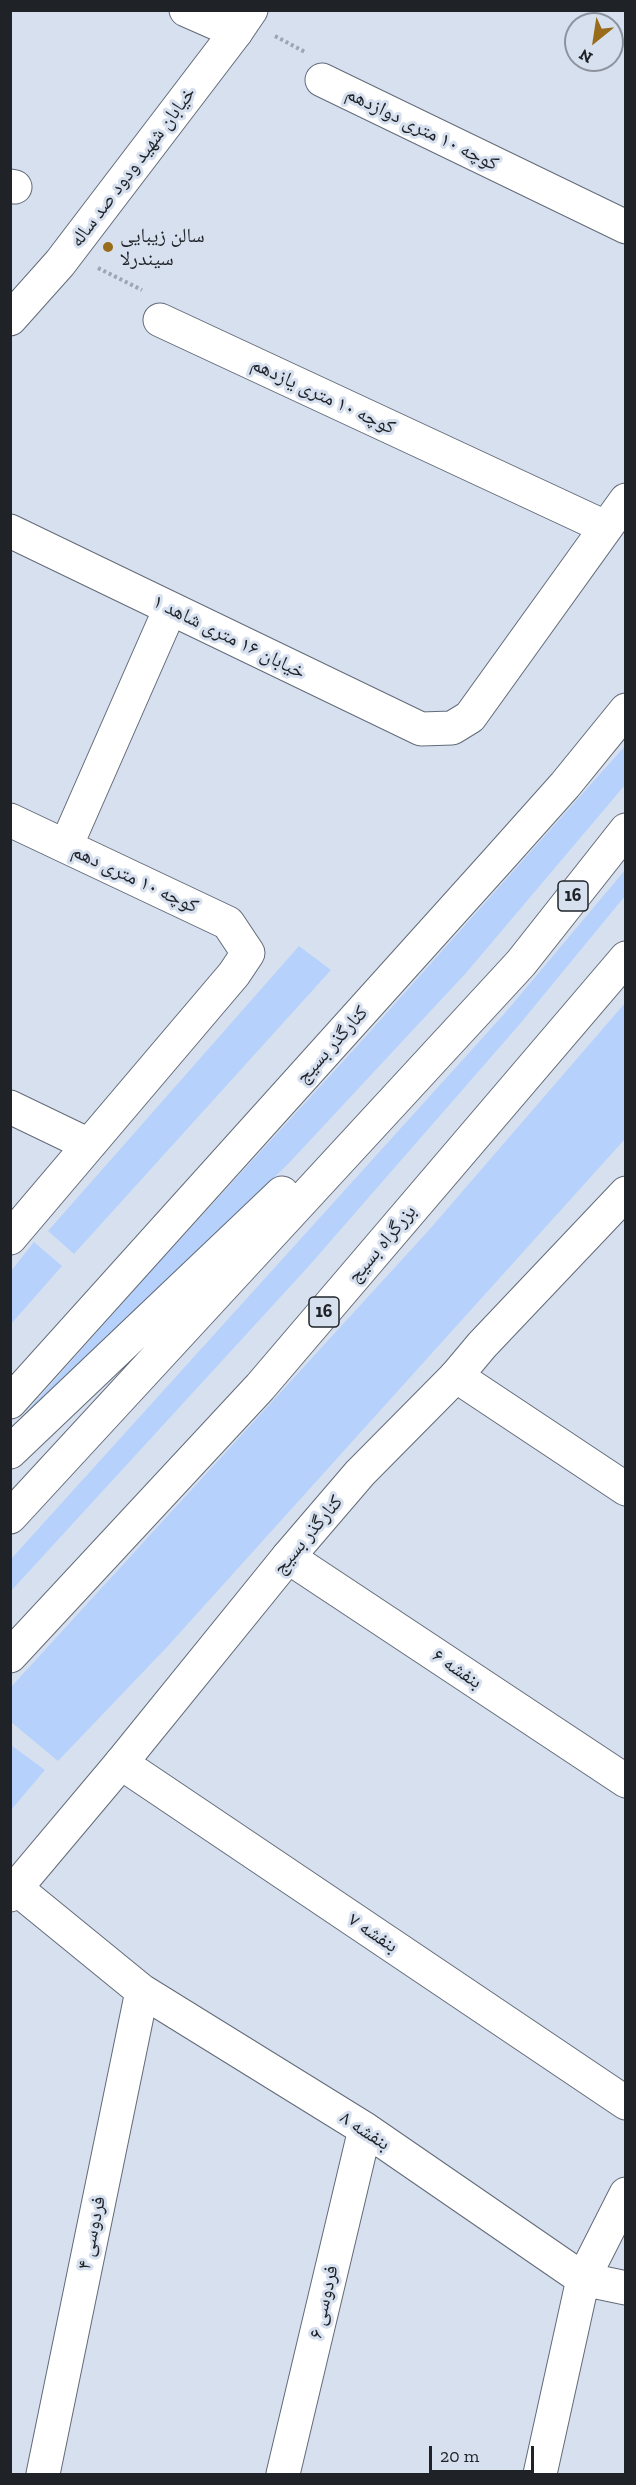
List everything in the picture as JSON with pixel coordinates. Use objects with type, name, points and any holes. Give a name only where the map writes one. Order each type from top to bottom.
[{"type":"main road","points":[[186,10],[244,21]]},
{"type":"main road","name":"خیابان شهید ودود صد ساله","points":[[10,319],[68,252],[244,21]]},
{"type":"main road","name":"کوچه ۱۰ متری دوازدهم","points":[[322,80],[626,226]]},
{"type":"main road","name":"کوچه ۱۰ متری یازدهم","points":[[160,320],[605,527]]},
{"type":"main road","points":[[605,527],[626,500]]},
{"type":"main road","name":"خیابان ۱۶ متری شاهد ۱","points":[[10,531],[421,729],[452,728],[470,717],[605,527]]},
{"type":"main road","points":[[66,846],[170,609]]},
{"type":"main road","name":"کنارگذر بسیج","points":[[10,1402],[498,861],[626,710]]},
{"type":"main road","name":"کوچه ۱۰ متری دهم","points":[[10,820],[228,923],[248,953],[234,974],[89,1145]]},
{"type":"main road","name":"16","points":[[10,1517],[521,963],[626,830]]},
{"type":"main road","name":"بزرگراه بسیج","points":[[10,1656],[260,1387],[626,958]]},
{"type":"main road","points":[[10,1452],[521,963]]},
{"type":"main road","points":[[10,1107],[89,1145],[10,1238]]},
{"type":"main road","name":"کنارگذر بسیج","points":[[14,1892],[288,1557],[360,1473],[622,1203]]},
{"type":"main road","points":[[456,1376],[626,1489]]},
{"type":"main road","name":"بنفشه ۶","points":[[288,1557],[626,1781]]},
{"type":"main road","name":"بنفشه ۷","points":[[121,1763],[626,2103]]},
{"type":"main road","name":"بنفشه ۸","points":[[14,1892],[142,1991],[365,2129],[583,2279]]},
{"type":"main road","name":"فردوسی ۴","points":[[43,2475],[142,1991]]},
{"type":"main road","name":"فردوسی ۶","points":[[283,2475],[365,2129]]},
{"type":"main road","points":[[540,2475],[583,2279],[626,2194]]},
{"type":"main road","points":[[583,2279],[626,2288]]},
{"type":"path","name":"کوچه ۱۰ متری دوازدهم","points":[[244,21],[331,65],[322,80]]},
{"type":"path","points":[[68,252],[168,304],[160,320]]},
{"type":"shaded area","points":[[625,746],[625,785],[466,973],[289,1163],[11,1433],[11,1429],[153,1269],[358,1045]]},
{"type":"shaded area","points":[[625,870],[625,896],[519,1025],[308,1267],[11,1591],[11,1559],[505,1013]]},
{"type":"shaded area","points":[[299,946],[331,970],[74,1254],[48,1231]]},
{"type":"shaded area","points":[[625,1003],[625,1139],[167,1647],[58,1761],[11,1722],[11,1687],[429,1230]]},
{"type":"shaded area","points":[[34,1242],[62,1266],[11,1324],[11,1271]]},
{"type":"shaded area","points":[[11,1745],[45,1770],[11,1810]]},
{"type":"place","name":"سالن زیبایی سیندرلا","points":[[108,247]]}]
